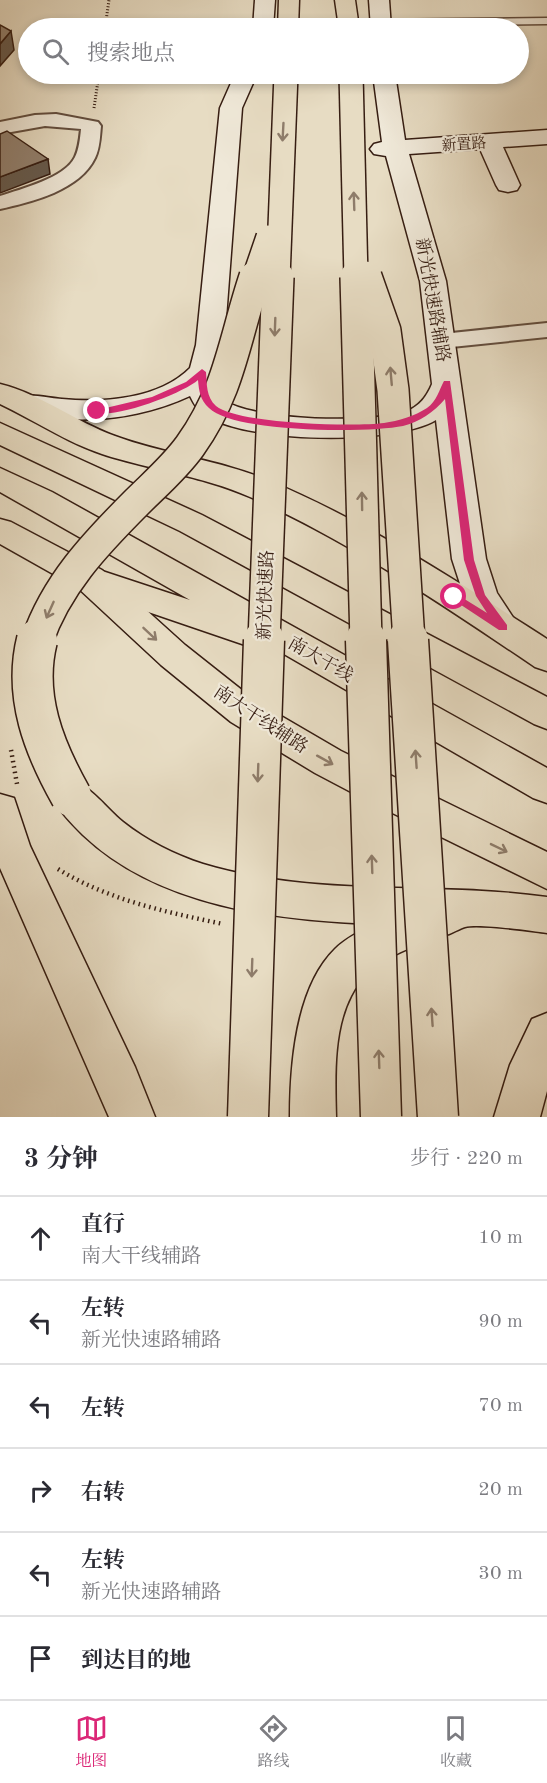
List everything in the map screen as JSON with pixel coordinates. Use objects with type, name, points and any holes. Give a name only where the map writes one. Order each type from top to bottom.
[{"type":"main road","points":[[264,18],[265,0]]},
{"type":"main road","points":[[288,0],[288,18]]},
{"type":"main road","points":[[345,0],[358,18]]},
{"type":"main road","points":[[370,18],[379,0]]},
{"type":"main road","points":[[242,84],[231,108],[210,345],[202,372],[204,396],[213,408],[230,417],[276,425],[360,428],[403,423],[431,410],[441,399],[447,383]]},
{"type":"main road","name":"新光快速路","points":[[248,1117],[256,847],[286,84]]},
{"type":"main road","points":[[351,84],[381,1117]]},
{"type":"main road","name":"新光快速路辅路","points":[[385,84],[391,133],[427,253],[442,341],[469,560],[481,596],[503,628]]},
{"type":"main road","name":"新置路","points":[[382,149],[547,137]]},
{"type":"main road","points":[[489,142],[508,185]]},
{"type":"main road","points":[[280,201],[250,292],[223,388],[210,414],[194,441],[174,466],[76,567],[58,593],[40,632],[33,655],[31,682],[35,712],[43,743],[54,769],[71,796],[89,816],[135,853],[165,868],[199,880],[244,891],[312,902],[473,909],[547,915]]},
{"type":"main road","points":[[356,252],[385,331],[390,358],[438,1117]]},
{"type":"main road","points":[[14,399],[73,411],[119,408],[174,392],[189,384],[202,372]]},
{"type":"main road","points":[[14,399],[68,428],[112,447],[220,475],[296,506],[377,548],[547,657]]},
{"type":"main road","points":[[0,433],[191,523],[547,714]]},
{"type":"main road","name":"南大干线","points":[[0,479],[41,500],[547,787]]},
{"type":"main road","name":"南大干线辅路","points":[[0,530],[90,579],[173,655],[244,712],[328,762],[547,871]]},
{"type":"main road","points":[[90,579],[320,658]]},
{"type":"main road","points":[[0,810],[10,846],[119,1083],[132,1117]]},
{"type":"main road","points":[[313,1117],[316,1055],[322,1020],[332,992],[344,969],[364,952],[393,937],[428,921],[473,909]]},
{"type":"main road","points":[[517,1117],[532,1065],[547,1034]]},
{"type":"street","points":[[0,128],[50,119],[68,120],[91,126],[85,159],[75,171],[58,181],[0,203]]},
{"type":"street","points":[[442,341],[547,330]]},
{"type":"lane","points":[[529,22],[547,21]]},
{"type":"path","points":[[106,18],[109,0]]},
{"type":"path","points":[[91,126],[97,84]]},
{"type":"building","points":[[0,25],[11,31],[0,44]]},
{"type":"building","points":[[7,131],[48,159],[0,177],[0,134]]},
{"type":"route","points":[[97,411],[139,404],[174,392],[189,384],[202,372],[201,385],[204,396],[213,408],[230,417],[276,425],[360,428],[403,423],[418,417],[431,410],[441,399],[447,383],[469,560],[481,596],[503,628],[454,597]]}]
